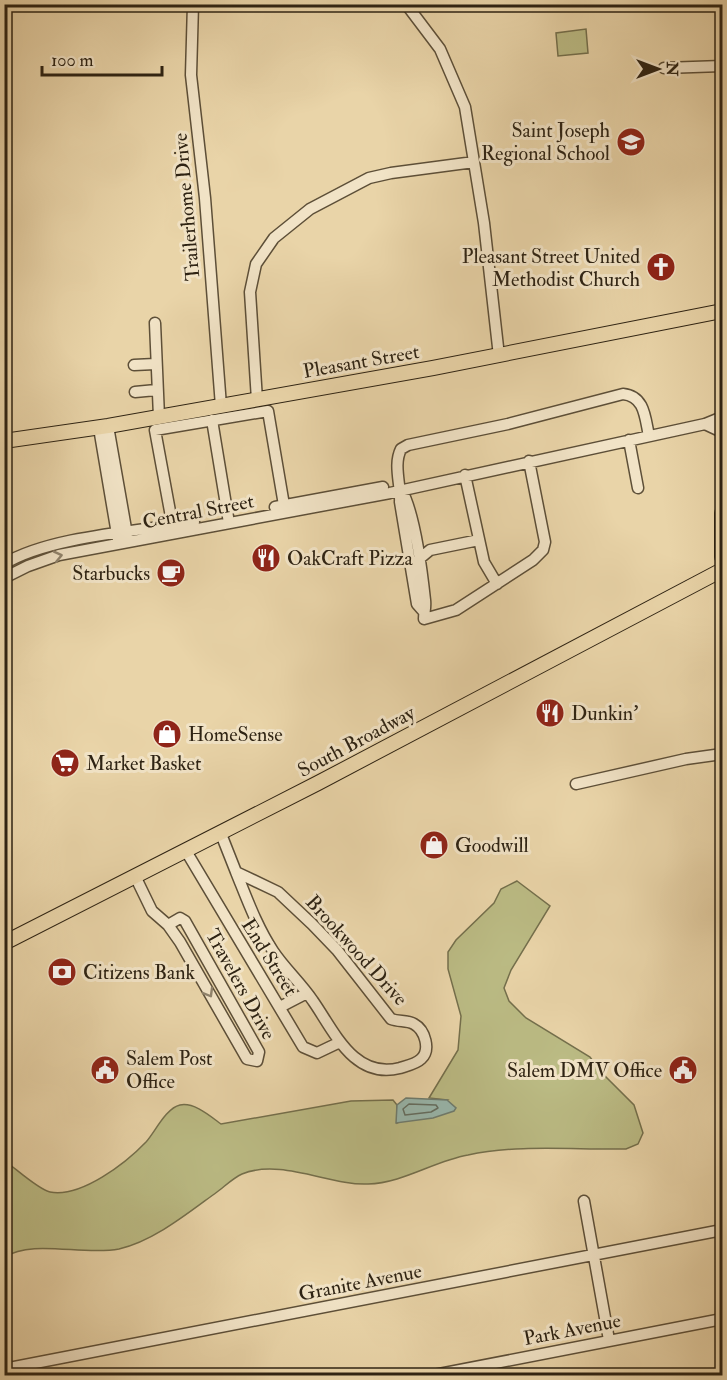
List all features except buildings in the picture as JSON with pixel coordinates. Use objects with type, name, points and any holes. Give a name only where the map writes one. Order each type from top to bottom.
[{"type":"main road","name":"Pleasant Street","points":[[4,441],[103,427],[157,424],[221,406],[499,356],[723,311]]},
{"type":"main road","points":[[723,513],[723,557]]},
{"type":"main road","name":"South Broadway","points":[[4,943],[221,834],[723,570]]},
{"type":"street","name":"Trailerhome Drive","points":[[193,4],[191,75],[205,198],[221,406]]},
{"type":"street","points":[[406,4],[440,49],[452,72],[465,107],[484,223],[499,356]]},
{"type":"street","points":[[663,68],[723,66]]},
{"type":"street","points":[[257,400],[250,292],[256,264],[269,244],[284,228],[310,209],[369,178],[474,162]]},
{"type":"street","points":[[154,323],[157,424],[173,529]]},
{"type":"street","points":[[134,366],[155,364]]},
{"type":"street","points":[[135,392],[156,390]]},
{"type":"street","points":[[424,616],[417,604],[400,502],[398,456],[401,449],[408,445],[508,424],[623,394],[633,395],[638,400],[649,436]]},
{"type":"street","points":[[157,424],[212,420],[268,411],[285,509]]},
{"type":"street","name":"Central Street","points":[[4,578],[43,560],[123,539],[285,509],[391,485],[401,488],[465,475],[705,424],[723,417]]},
{"type":"street","points":[[212,420],[229,519]]},
{"type":"street","points":[[705,424],[723,432]]},
{"type":"street","points":[[103,427],[123,539]]},
{"type":"street","points":[[629,440],[638,488]]},
{"type":"street","points":[[424,616],[456,610],[533,560],[545,542],[529,461]]},
{"type":"street","points":[[465,475],[484,562],[497,584]]},
{"type":"street","points":[[401,488],[407,500],[416,546],[426,604],[424,616]]},
{"type":"street","name":"Central Street","points":[[4,564],[41,548],[123,539]]},
{"type":"street","points":[[416,546],[430,550],[479,540]]},
{"type":"street","points":[[418,560],[430,550]]},
{"type":"street","points":[[576,784],[666,763],[723,754]]},
{"type":"street","name":"Brookwood Drive","points":[[221,834],[236,872],[267,941],[307,993],[338,1043],[361,1062],[380,1070],[420,1060],[425,1051],[420,1029],[410,1022],[396,1021],[387,1015],[343,957],[278,892],[236,872]]},
{"type":"street","name":"End Street","points":[[186,851],[210,895],[300,1042],[308,1051],[317,1053],[338,1043]]},
{"type":"street","name":"Travelers Drive","points":[[135,876],[152,911],[168,925],[247,1059],[257,1061],[259,1052],[185,921],[180,918],[168,925]]},
{"type":"street","points":[[280,1007],[307,993]]},
{"type":"street","points":[[584,1201],[609,1340]]},
{"type":"street","name":"Granite Avenue","points":[[4,1369],[723,1230]]},
{"type":"street","name":"Park Avenue","points":[[429,1376],[468,1372],[609,1340],[723,1319]]},
{"type":"green space","points":[[586,29],[588,53],[558,56],[556,33]]},
{"type":"green space","points":[[517,881],[550,906],[511,970],[504,988],[509,1001],[526,1018],[590,1057],[602,1073],[634,1105],[643,1133],[638,1144],[626,1149],[527,1149],[487,1152],[455,1158],[394,1180],[368,1184],[338,1181],[289,1171],[257,1170],[242,1174],[158,1233],[132,1245],[105,1251],[29,1249],[5,1257],[5,1161],[45,1190],[62,1192],[89,1184],[115,1169],[146,1142],[170,1111],[180,1105],[196,1108],[221,1124],[351,1101],[393,1100],[397,1105],[397,1123],[447,1100],[429,1098],[458,1050],[461,1016],[448,969],[448,952],[456,940],[494,903],[501,889]]},
{"type":"water","points":[[406,1098],[447,1100],[456,1108],[454,1111],[433,1118],[396,1123],[397,1105]]},
{"type":"place","name":"Saint Joseph Regional School","points":[[631,142]]},
{"type":"place","name":"Pleasant Street United Methodist Church","points":[[661,267]]},
{"type":"place","name":"OakCraft Pizza","points":[[266,558]]},
{"type":"place","name":"Starbucks","points":[[171,573]]},
{"type":"place","name":"Dunkin'","points":[[550,713]]},
{"type":"place","name":"HomeSense","points":[[167,734]]},
{"type":"place","name":"Market Basket","points":[[65,763]]},
{"type":"place","name":"Goodwill","points":[[434,845]]},
{"type":"place","name":"Citizens Bank","points":[[62,972]]},
{"type":"place","name":"Salem Post Office","points":[[105,1070]]},
{"type":"place","name":"Salem DMV Office","points":[[683,1070]]}]
